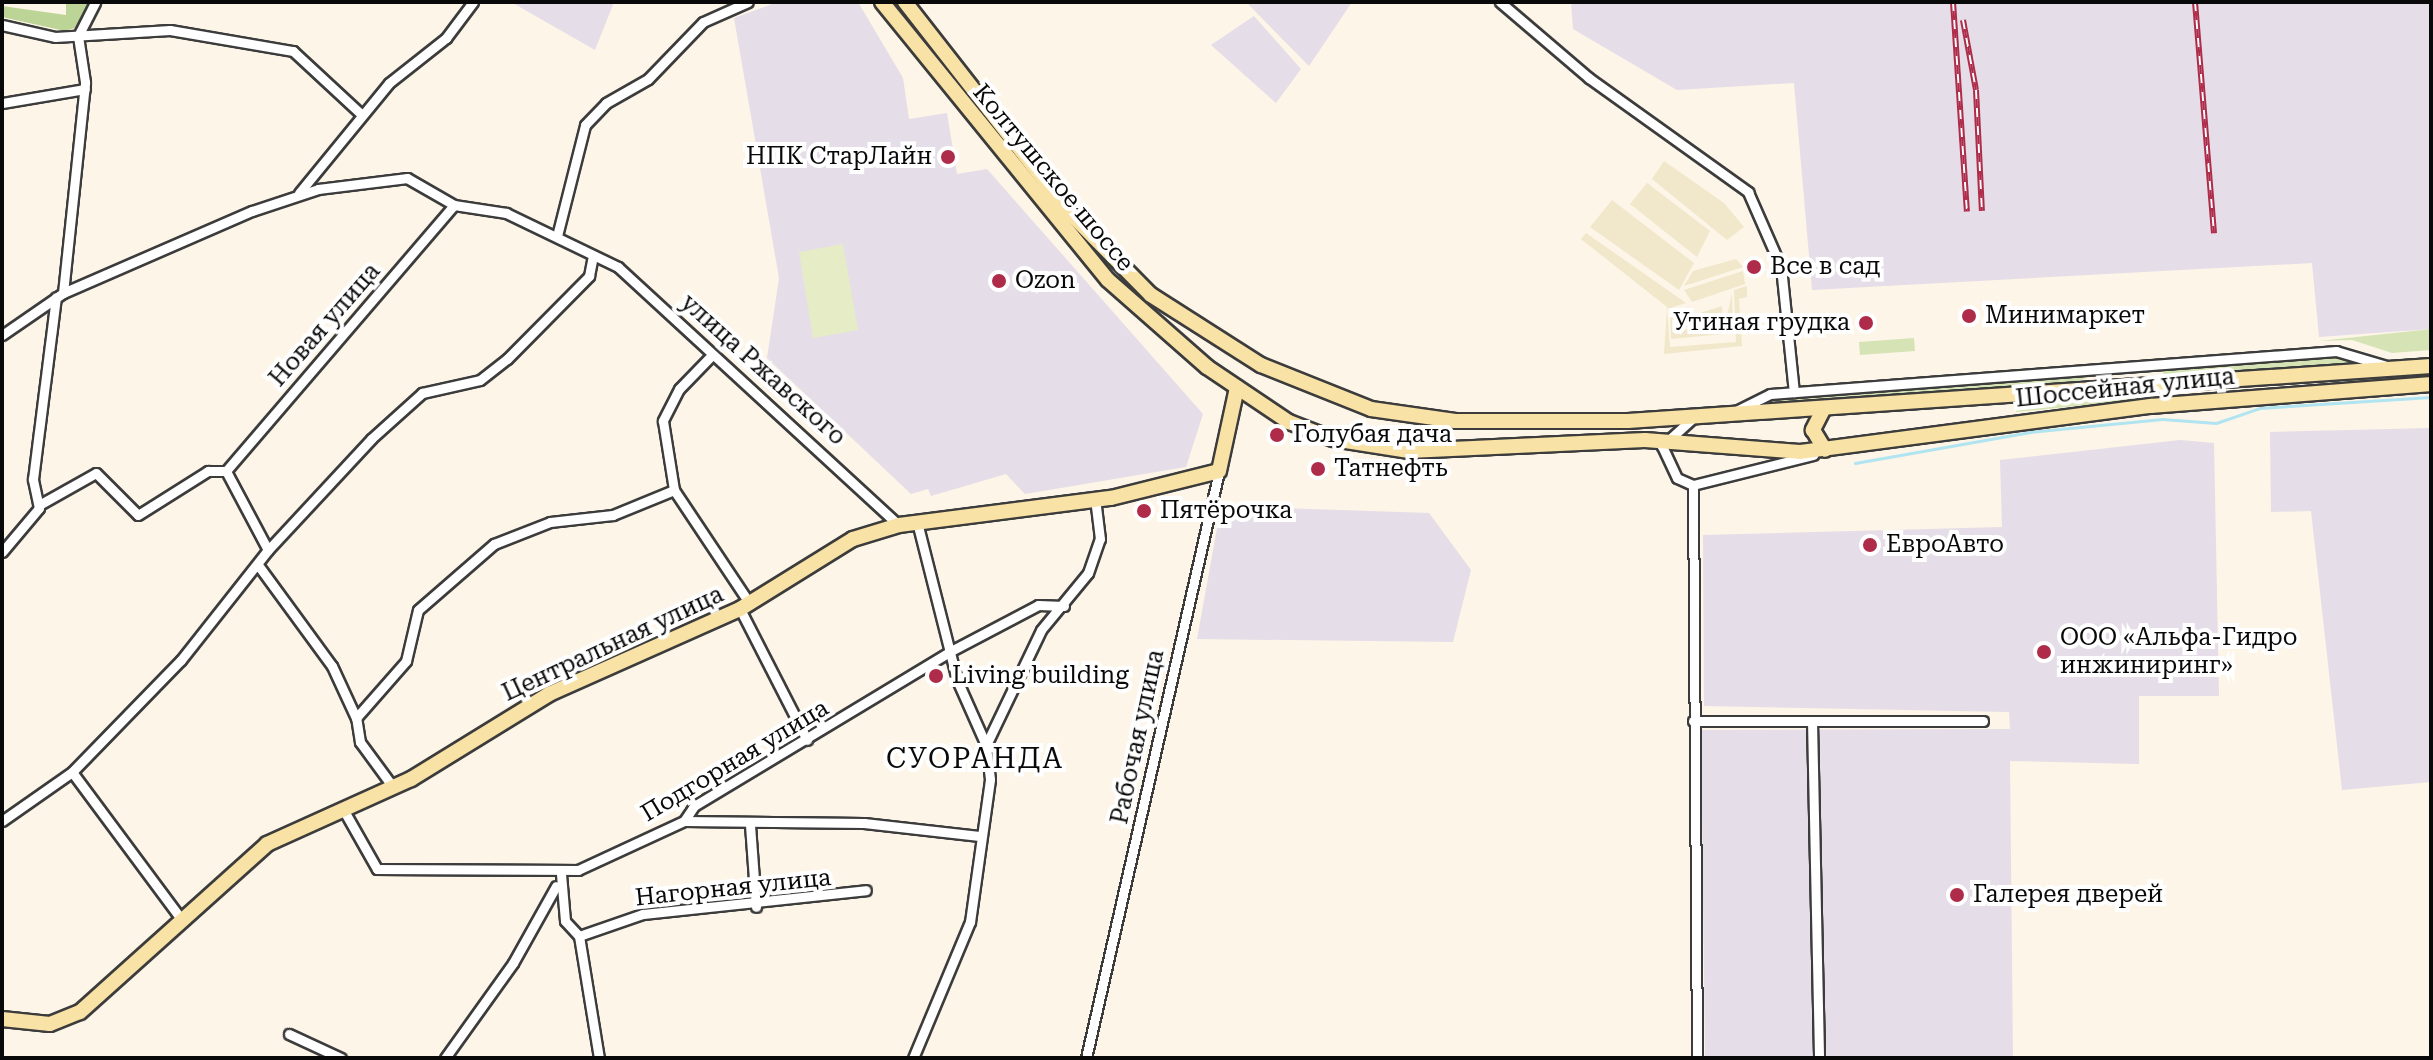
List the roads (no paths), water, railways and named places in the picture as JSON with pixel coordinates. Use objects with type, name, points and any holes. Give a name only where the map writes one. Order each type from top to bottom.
[{"type":"main road","name":"Колтушское шоссе","points":[[882,2],[1082,252],[1173,341],[1289,422],[1370,447],[1665,440],[1825,450]]},
{"type":"main road","name":"Колтушское шоссе","points":[[905,2],[1121,268],[1181,316],[1261,365],[1336,398],[1413,417],[1693,418],[1824,408]]},
{"type":"main road","name":"Шоссейная улица","points":[[1824,408],[2431,366]]},
{"type":"main road","name":"Шоссейная улица","points":[[1825,450],[2151,406],[2431,384]]},
{"type":"main road","points":[[1219,471],[1237,388]]},
{"type":"main road","points":[[1824,408],[1813,430],[1825,450]]},
{"type":"main road","name":"Центральная улица","points":[[2,1019],[50,1024],[80,1012],[179,916],[256,850],[393,787],[549,694],[745,606],[830,551],[899,525],[1095,500],[1219,471]]},
{"type":"street","points":[[78,36],[95,2]]},
{"type":"street","points":[[299,193],[361,114],[446,38],[473,2]]},
{"type":"street","points":[[557,236],[585,125],[606,103],[648,79],[703,22],[748,2]]},
{"type":"street","points":[[1500,2],[1589,78],[1748,192],[1781,267],[1794,392]]},
{"type":"street","points":[[2,25],[78,36],[170,30],[293,51],[361,114]]},
{"type":"street","points":[[39,505],[33,479],[85,89],[87,55],[78,36]]},
{"type":"street","points":[[2,103],[85,89]]},
{"type":"street","points":[[2,335],[59,295],[299,193],[392,177],[423,183],[454,205]]},
{"type":"street","name":"улица Ржавского","points":[[454,205],[506,213],[557,236],[639,284],[712,355],[899,525]]},
{"type":"street","name":"Новая улица","points":[[226,471],[454,205]]},
{"type":"street","points":[[2,821],[72,772],[181,660],[268,550],[422,393],[480,380],[551,320],[589,276],[593,256]]},
{"type":"street","points":[[1729,415],[1758,396],[1794,392],[2336,351],[2394,369]]},
{"type":"street","points":[[712,355],[679,389],[663,421],[674,490],[745,606],[807,740]]},
{"type":"street","points":[[1693,418],[1665,440],[1669,466],[1693,485]]},
{"type":"street","points":[[1693,485],[1825,450]]},
{"type":"street","points":[[2,552],[39,505],[96,473],[138,515],[208,471],[226,471],[268,550]]},
{"type":"street","name":"Рабочая улица","points":[[1086,1058],[1219,471]]},
{"type":"street","points":[[1693,485],[1697,1058]]},
{"type":"street","points":[[356,718],[406,661],[418,610],[494,544],[550,522],[613,515],[674,490]]},
{"type":"street","points":[[986,745],[1041,630],[1064,606],[1100,539],[1095,500]]},
{"type":"street","points":[[913,1058],[970,922],[979,836],[990,779],[986,745],[949,652],[917,522]]},
{"type":"street","points":[[258,565],[332,666],[356,718],[360,742],[393,787]]},
{"type":"street","name":"Подгорная улица","points":[[559,879],[684,821],[694,806],[949,652],[1038,605],[1064,606]]},
{"type":"street","points":[[1693,721],[1983,721]]},
{"type":"street","points":[[1812,721],[1819,1058]]},
{"type":"street","points":[[72,772],[179,916]]},
{"type":"street","points":[[343,809],[377,869],[535,866],[559,879]]},
{"type":"street","points":[[684,821],[750,825],[864,823],[979,836]]},
{"type":"street","points":[[750,825],[756,907]]},
{"type":"street","points":[[559,879],[565,921],[579,936],[599,1058]]},
{"type":"street","points":[[445,1058],[513,963],[559,879]]},
{"type":"street","name":"Нагорная улица","points":[[579,936],[643,914],[756,907],[866,890]]},
{"type":"street","points":[[289,1034],[341,1058]]},
{"type":"waterway","points":[[1855,463],[2030,432],[2162,419],[2216,423],[2260,408],[2431,397]]},
{"type":"railway","points":[[1953,2],[1967,212]]},
{"type":"railway","points":[[2195,2],[2214,233]]},
{"type":"railway","points":[[1963,20],[1976,90],[1982,211]]},
{"type":"place","name":"НПК СтарЛайн","points":[[948,157]]},
{"type":"place","name":"Все в сад","points":[[1754,267]]},
{"type":"place","name":"Ozon","points":[[999,281]]},
{"type":"place","name":"Минимаркет","points":[[1969,316]]},
{"type":"place","name":"Утиная грудка","points":[[1866,323]]},
{"type":"place","name":"Голубая дача","points":[[1277,435]]},
{"type":"place","name":"Татнефть","points":[[1318,469]]},
{"type":"place","name":"Пятёрочка","points":[[1144,511]]},
{"type":"place","name":"ЕвроАвто","points":[[1870,545]]},
{"type":"place","name":"ООО «Альфа-Гидро инжиниринг»","points":[[2044,652]]},
{"type":"place","name":"Living building","points":[[936,676]]},
{"type":"place","name":"Галерея дверей","points":[[1957,895]]},
{"type":"district","name":"СУОРАНДА","points":[[975,759]]}]
